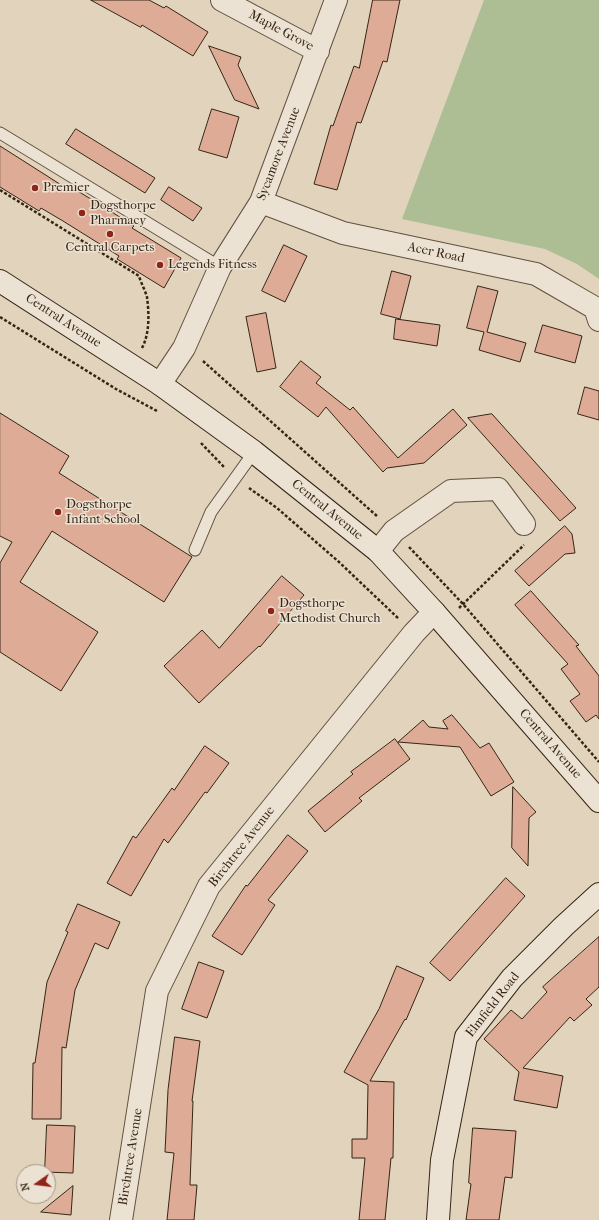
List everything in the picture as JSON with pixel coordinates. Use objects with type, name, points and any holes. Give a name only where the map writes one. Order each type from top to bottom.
[{"type":"street","name":"Maple Grove","points":[[222,0],[318,51]]},
{"type":"street","name":"Sycamore Avenue","points":[[160,384],[184,348],[220,267],[261,202],[336,0]]},
{"type":"street","name":"Acer Road","points":[[261,202],[343,233],[536,274],[595,308],[599,320]]},
{"type":"street","name":"Central Avenue","points":[[0,281],[160,384],[254,452],[378,551],[439,617],[599,800]]},
{"type":"street","points":[[378,551],[394,531],[451,491],[498,489],[524,524]]},
{"type":"street","name":"Birchtree Avenue","points":[[121,1220],[157,991],[209,886],[414,633],[439,617]]},
{"type":"street","name":"Elmfield Road","points":[[438,1220],[442,1160],[466,1037],[512,978],[564,926],[599,894]]},
{"type":"lane","points":[[0,133],[220,267]]},
{"type":"lane","points":[[195,550],[211,512],[254,452]]},
{"type":"path","points":[[0,190],[139,276],[146,296],[149,324],[144,343],[116,389]]},
{"type":"path","points":[[0,317],[116,389],[158,412]]},
{"type":"path","points":[[197,438],[235,478],[277,508],[339,562],[414,633]]},
{"type":"path","points":[[439,617],[463,604],[532,537],[524,524]]},
{"type":"green space","points":[[484,0],[599,0],[599,279],[577,264],[545,249],[402,219]]},
{"type":"building","points":[[91,0],[149,0],[164,8],[166,6],[208,32],[193,56],[142,25],[141,27]]},
{"type":"building","points":[[373,0],[400,0],[387,62],[383,61],[361,123],[357,122],[337,190],[314,184],[331,125],[333,126],[354,66],[359,68]]},
{"type":"building","points":[[209,46],[241,57],[238,65],[259,109],[235,100]]},
{"type":"building","points":[[212,109],[239,117],[227,158],[199,150]]},
{"type":"building","points":[[76,129],[155,178],[145,193],[66,144]]},
{"type":"building","points":[[0,146],[66,188],[68,185],[107,209],[134,226],[132,228],[181,258],[164,288],[117,259],[119,256],[63,221],[41,208],[39,211],[0,187]]},
{"type":"building","points":[[169,187],[202,208],[193,221],[161,200]]},
{"type":"building","points":[[284,245],[307,256],[285,302],[262,291]]},
{"type":"building","points":[[392,271],[411,276],[400,319],[381,314]]},
{"type":"building","points":[[478,286],[498,291],[487,332],[526,343],[520,362],[479,350],[484,332],[467,328]]},
{"type":"building","points":[[266,313],[276,368],[257,372],[246,317]]},
{"type":"building","points":[[396,319],[440,325],[437,346],[394,339]]},
{"type":"building","points":[[543,325],[582,336],[575,363],[535,352]]},
{"type":"building","points":[[301,361],[321,377],[316,383],[350,410],[353,407],[398,458],[453,409],[467,425],[424,463],[387,468],[383,472],[326,407],[318,417],[280,387]]},
{"type":"building","points":[[585,387],[599,391],[599,420],[578,414]]},
{"type":"building","points":[[0,413],[69,456],[59,473],[192,557],[164,602],[52,531],[20,582],[98,632],[61,691],[0,652],[0,563],[12,542],[0,536]]},
{"type":"building","points":[[492,414],[576,508],[560,521],[468,418]]},
{"type":"building","points":[[565,526],[572,534],[575,553],[565,554],[529,586],[515,571]]},
{"type":"building","points":[[282,576],[304,595],[260,647],[259,646],[199,703],[164,666],[202,630],[219,648]]},
{"type":"building","points":[[531,591],[579,645],[576,646],[599,676],[599,719],[596,715],[586,722],[570,701],[580,694],[561,669],[568,664],[515,605]]},
{"type":"building","points":[[452,715],[480,748],[489,743],[514,782],[491,796],[460,747],[398,742],[423,720],[429,727],[448,729],[443,721]]},
{"type":"building","points":[[395,739],[410,759],[359,798],[362,801],[325,832],[308,811],[353,774],[351,772]]},
{"type":"building","points":[[205,746],[229,763],[207,793],[205,792],[168,843],[164,839],[131,896],[107,883],[133,836],[136,838],[172,788],[174,790]]},
{"type":"building","points":[[513,787],[536,812],[529,818],[528,866],[512,848]]},
{"type":"building","points":[[288,835],[308,851],[268,900],[275,905],[242,955],[212,936],[246,885],[247,886]]},
{"type":"building","points":[[506,878],[525,896],[450,981],[430,963]]},
{"type":"building","points":[[78,904],[120,922],[108,949],[95,943],[75,990],[66,1048],[62,1047],[61,1119],[32,1119],[33,1063],[35,1063],[47,982]]},
{"type":"building","points":[[599,937],[599,987],[586,999],[592,1005],[574,1021],[570,1017],[523,1068],[563,1076],[557,1108],[514,1100],[519,1072],[484,1039],[511,1010],[522,1019],[547,992],[543,987]]},
{"type":"building","points":[[199,962],[224,971],[207,1018],[182,1009]]},
{"type":"building","points":[[397,966],[424,978],[406,1020],[405,1019],[370,1081],[394,1082],[393,1158],[391,1158],[385,1220],[359,1220],[365,1158],[352,1158],[352,1139],[367,1139],[368,1085],[344,1072],[379,1009]]},
{"type":"building","points":[[175,1037],[200,1041],[192,1101],[190,1185],[197,1185],[194,1220],[167,1220],[174,1153],[165,1152],[168,1090]]},
{"type":"building","points":[[47,1125],[75,1126],[73,1173],[56,1172],[56,1164],[45,1164]]},
{"type":"building","points":[[473,1128],[516,1131],[512,1178],[505,1177],[499,1220],[466,1220],[471,1184],[469,1183]]},
{"type":"building","points":[[73,1186],[71,1215],[41,1212],[51,1204],[56,1204],[56,1200]]},
{"type":"place","name":"Premier","points":[[35,188]]},
{"type":"place","name":"Dogsthorpe Pharmacy","points":[[82,213]]},
{"type":"place","name":"Central Carpets","points":[[110,234]]},
{"type":"place","name":"Legends Fitness","points":[[160,265]]},
{"type":"place","name":"Dogsthorpe Infant School","points":[[58,512]]},
{"type":"place","name":"Dogsthorpe Methodist Church","points":[[271,611]]}]
